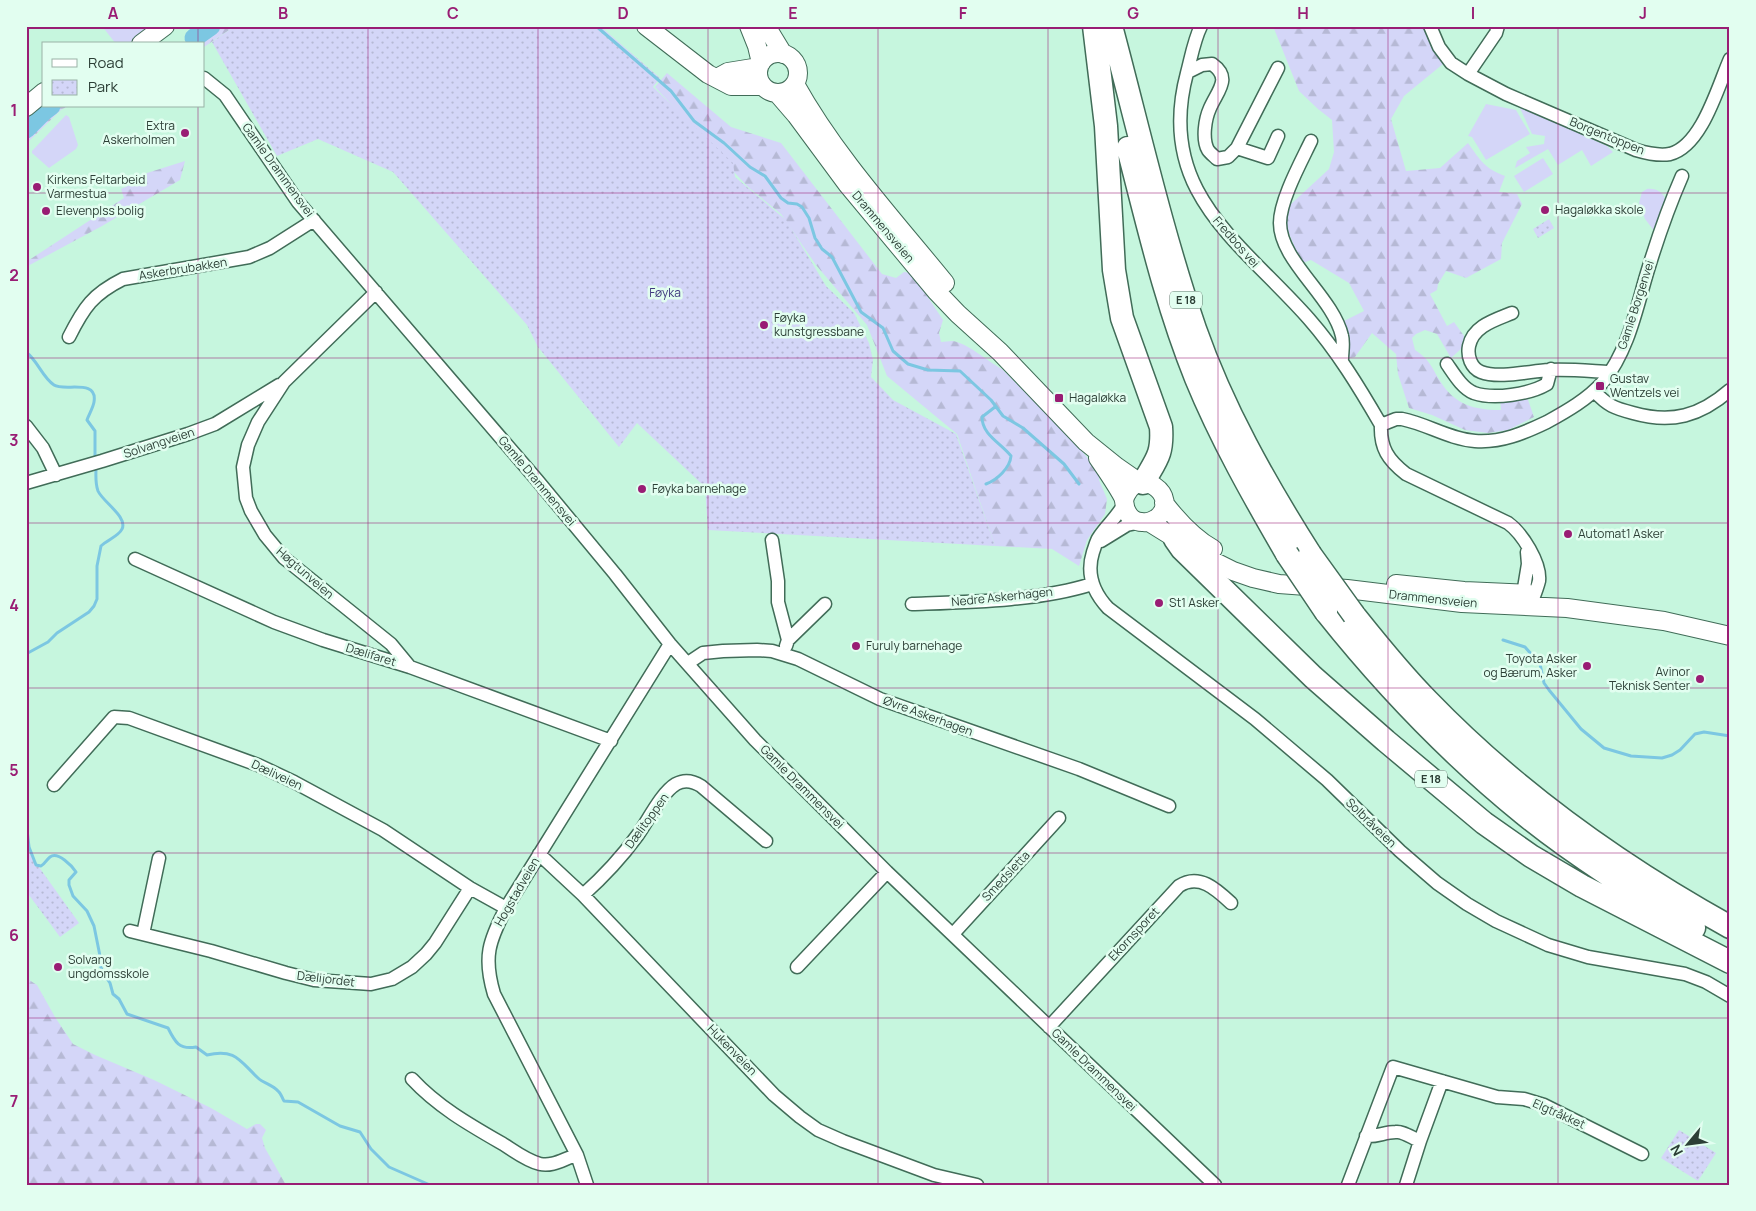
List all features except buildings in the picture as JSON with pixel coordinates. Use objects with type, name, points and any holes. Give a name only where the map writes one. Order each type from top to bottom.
[{"type":"highway","name":"E 18","points":[[1095,26],[1106,126],[1117,294],[1122,318],[1161,427],[1149,472]]},
{"type":"highway","name":"E 18","points":[[1095,26],[1140,198],[1181,336],[1197,379],[1259,505],[1287,554],[1326,612],[1372,669],[1412,713],[1467,766],[1526,816],[1635,893],[1730,949]]},
{"type":"highway","name":"E 18","points":[[1111,26],[1166,230],[1196,330],[1232,416],[1262,475],[1310,554],[1354,615],[1388,656],[1427,700],[1474,746],[1510,777],[1603,849],[1668,891],[1730,927]]},
{"type":"highway","name":"E 18","points":[[1175,539],[1182,549],[1313,677],[1484,823],[1531,856],[1582,886],[1730,962]]},
{"type":"main road","points":[[646,26],[699,68],[731,86],[788,91],[795,84],[798,75],[797,66],[791,58],[784,54],[766,26]]},
{"type":"main road","points":[[750,26],[757,46],[760,65],[758,76],[770,89]]},
{"type":"main road","points":[[717,78],[728,72],[760,65],[771,55],[784,54]]},
{"type":"main road","name":"Drammensveien","points":[[795,84],[811,113],[841,154],[966,307],[1000,352]]},
{"type":"main road","name":"Drammensveien","points":[[770,89],[853,191],[958,314],[1000,352],[1086,442],[1117,467],[1149,472]]},
{"type":"main road","points":[[26,107],[42,94]]},
{"type":"main road","name":"Drammensveien","points":[[1086,442],[1124,502]]},
{"type":"main road","points":[[1149,472],[1160,491],[1164,503],[1160,515],[1145,522],[1133,519],[1127,512],[1124,502],[1130,489],[1149,472]]},
{"type":"main road","name":"Drammensveien","points":[[1164,503],[1177,520],[1210,548],[1239,562],[1275,573],[1671,612],[1730,625]]},
{"type":"main road","name":"Drammensveien","points":[[1145,522],[1233,571],[1279,584],[1347,589],[1462,603],[1529,598],[1567,608],[1664,621],[1730,636]]},
{"type":"street","name":"Fredbos vei","points":[[1201,26],[1183,86],[1179,128],[1187,165],[1203,202],[1230,238],[1308,318],[1342,359],[1381,425]]},
{"type":"street","name":"Borgentoppen","points":[[1430,26],[1439,47],[1451,63],[1468,74],[1506,94],[1636,150],[1652,154],[1670,154],[1686,146],[1696,136],[1730,59]]},
{"type":"street","points":[[1468,74],[1496,34],[1498,26]]},
{"type":"street","points":[[1188,72],[1202,65],[1212,64],[1220,70],[1223,80],[1220,91],[1210,109],[1205,124],[1205,138],[1208,150],[1217,159],[1228,157],[1237,148],[1278,68]]},
{"type":"street","name":"Gamle Drammensvei","points":[[205,79],[225,95],[298,202],[598,552],[670,644],[755,740],[887,872],[1215,1185]]},
{"type":"street","points":[[1237,148],[1266,163],[1278,136]]},
{"type":"street","points":[[1311,141],[1285,200],[1280,223],[1284,240],[1292,255],[1336,320],[1342,337],[1342,359]]},
{"type":"street","name":"Gamle Borgenvei","points":[[1381,425],[1402,418],[1453,436],[1472,441],[1489,441],[1508,438],[1530,430],[1579,403],[1594,392],[1610,372],[1621,353],[1653,254],[1682,176]]},
{"type":"street","name":"Askerbrubakken","points":[[70,337],[82,312],[95,296],[123,279],[250,257],[270,248],[314,220]]},
{"type":"street","name":"Høgtunveien","points":[[376,292],[284,382],[258,422],[248,445],[243,467],[246,498],[251,511],[265,535],[284,558],[391,644],[410,667]]},
{"type":"street","points":[[1512,313],[1489,322],[1473,336],[1469,345],[1468,355],[1472,364],[1480,372],[1496,374],[1551,369],[1610,372]]},
{"type":"street","points":[[1447,364],[1461,382],[1474,392],[1496,396],[1538,390],[1547,384],[1551,369]]},
{"type":"street","name":"Solvangveien","points":[[26,483],[97,463],[215,424],[284,382]]},
{"type":"street","points":[[1594,392],[1611,407],[1646,417],[1669,419],[1697,412],[1712,404],[1730,390]]},
{"type":"street","points":[[1381,425],[1381,437],[1388,457],[1406,474],[1508,523],[1516,529],[1536,564],[1539,579],[1529,598]]},
{"type":"street","points":[[26,426],[43,448],[56,475]]},
{"type":"street","points":[[1092,584],[1090,569],[1095,546],[1098,539],[1118,515],[1124,502]]},
{"type":"street","points":[[1095,546],[1127,525],[1145,522]]},
{"type":"street","points":[[772,540],[778,581],[778,602],[788,640]]},
{"type":"street","name":"Dælifaret","points":[[135,559],[274,622],[323,640],[410,667],[611,741]]},
{"type":"street","name":"Nedre Askerhagen","points":[[912,604],[1009,598],[1067,591],[1092,584]]},
{"type":"street","name":"Solbråveien","points":[[1092,584],[1096,594],[1108,608],[1255,719],[1327,780],[1400,851],[1437,883],[1467,904],[1496,921],[1548,945],[1588,957],[1685,974],[1706,982],[1730,996]]},
{"type":"street","points":[[784,654],[788,640],[825,604]]},
{"type":"street","name":"Hogstadveien","points":[[587,1185],[577,1155],[494,994],[489,976],[488,962],[493,934],[506,908],[670,644]]},
{"type":"street","name":"Øvre Askerhagen","points":[[688,663],[702,653],[723,651],[757,650],[784,654],[880,699],[1078,769],[1169,806]]},
{"type":"street","name":"Dæliveien","points":[[54,785],[114,717],[129,718],[258,765],[294,782],[383,830],[470,888],[506,908]]},
{"type":"street","name":"Dælitoppen","points":[[582,895],[608,871],[629,846],[670,789],[682,781],[690,781],[701,786],[766,840]]},
{"type":"street","name":"Smedsletta","points":[[953,934],[1059,818]]},
{"type":"street","name":"Hukenveien","points":[[539,854],[582,895],[767,1088],[800,1117],[818,1130],[843,1142],[934,1175],[969,1184]]},
{"type":"street","name":"Dælijordet","points":[[159,858],[137,933],[211,951],[314,980],[371,984],[392,979],[412,967],[436,943],[470,888]]},
{"type":"street","points":[[797,967],[887,872]]},
{"type":"street","name":"Ekornsporet","points":[[1049,1027],[1180,886],[1186,882],[1197,881],[1206,883],[1216,889],[1230,903]]},
{"type":"street","name":"Elgtråkket","points":[[1348,1185],[1393,1068],[1497,1097],[1524,1099],[1544,1105],[1642,1154]]},
{"type":"street","points":[[412,1079],[429,1097],[459,1118],[529,1160],[542,1164],[555,1164],[577,1155]]},
{"type":"street","points":[[1406,1185],[1442,1081]]},
{"type":"street","points":[[1366,1136],[1378,1137],[1384,1133],[1398,1131],[1420,1140]]},
{"type":"green space","points":[[102,26],[151,26],[132,42],[114,42]]},
{"type":"green space","points":[[193,26],[235,26],[205,46],[205,42],[190,42],[187,34]]},
{"type":"green space","name":"Føyka","points":[[235,26],[600,26],[660,78],[653,87],[733,163],[735,177],[786,220],[826,286],[854,313],[869,343],[873,360],[871,377],[893,400],[956,434],[995,546],[708,530],[705,487],[637,423],[619,447],[538,347],[527,325],[393,172],[318,139],[277,156],[212,42]]},
{"type":"green space","points":[[1273,26],[1424,26],[1443,64],[1404,96],[1391,119],[1406,171],[1440,168],[1468,143],[1484,163],[1492,170],[1505,176],[1499,192],[1517,194],[1522,204],[1502,243],[1501,259],[1466,278],[1446,271],[1438,284],[1437,290],[1430,294],[1447,326],[1454,322],[1464,336],[1462,348],[1451,358],[1437,334],[1425,330],[1412,338],[1415,350],[1427,360],[1446,389],[1459,401],[1482,409],[1501,410],[1500,398],[1527,397],[1534,417],[1508,430],[1488,433],[1465,430],[1432,415],[1409,408],[1398,374],[1396,354],[1372,333],[1355,357],[1342,359],[1342,322],[1364,311],[1349,283],[1311,260],[1303,263],[1298,256],[1285,223],[1290,205],[1329,169],[1334,152],[1332,120],[1299,91]]},
{"type":"green space","points":[[667,73],[731,127],[781,143],[882,274],[896,278],[904,272],[912,273],[943,320],[939,333],[941,342],[953,341],[959,343],[972,349],[1002,369],[1086,456],[1100,475],[1099,480],[1107,499],[1105,514],[1087,540],[1079,566],[1052,549],[995,546],[957,434],[887,376],[867,325],[816,265],[781,214],[748,187],[655,87]]},
{"type":"green space","points":[[42,100],[42,108],[65,108],[26,144],[26,114]]},
{"type":"green space","points":[[1486,104],[1516,110],[1530,134],[1486,160],[1472,137],[1468,136]]},
{"type":"green space","points":[[1519,106],[1607,146],[1613,152],[1591,166],[1582,150],[1558,165],[1548,149],[1515,168],[1517,161],[1530,153],[1526,147],[1544,144],[1545,136],[1532,134]]},
{"type":"green space","points":[[66,115],[69,117],[78,145],[76,149],[49,168],[32,151]]},
{"type":"green space","points":[[1543,158],[1553,174],[1524,192],[1514,176]]},
{"type":"green space","points":[[185,161],[180,180],[102,226],[26,267],[26,262],[124,198],[121,189],[130,185],[128,179]]},
{"type":"green space","points":[[1647,189],[1659,191],[1666,202],[1655,232],[1645,219],[1639,203],[1642,192]]},
{"type":"green space","points":[[1549,219],[1554,228],[1538,238],[1533,229]]},
{"type":"green space","points":[[26,849],[79,923],[60,937],[26,891]]},
{"type":"green space","points":[[26,978],[37,985],[73,1044],[154,1080],[211,1108],[247,1129],[260,1124],[266,1130],[262,1138],[265,1148],[286,1185],[26,1185]]},
{"type":"green space","points":[[1679,1130],[1716,1153],[1698,1181],[1661,1158]]},
{"type":"waterway","points":[[194,38],[211,26]]},
{"type":"waterway","points":[[596,26],[671,91],[694,121],[724,143],[750,167],[765,176],[781,198],[788,203],[797,204],[802,207],[809,218],[815,238],[822,249],[832,257],[861,312],[883,328],[893,351],[908,364],[928,370],[960,371],[991,400],[1003,416],[1023,428],[1064,464],[1079,484]]},
{"type":"waterway","points":[[26,129],[48,108]]},
{"type":"waterway","points":[[26,352],[46,378],[54,385],[91,390],[94,395],[94,402],[87,420],[95,431],[95,458]]},
{"type":"waterway","points":[[986,484],[1002,473],[1008,465],[1011,456],[989,434],[983,423],[982,417],[995,407]]},
{"type":"waterway","points":[[26,654],[48,642],[57,633],[89,612],[97,599],[97,566],[101,546],[118,534],[123,524],[98,491],[96,467]]},
{"type":"waterway","points":[[1503,640],[1525,647],[1540,664],[1544,683],[1549,690],[1581,729],[1604,748],[1631,756],[1662,758],[1680,750],[1695,734],[1704,732],[1730,736]]},
{"type":"waterway","points":[[26,821],[29,847],[36,865],[41,866],[50,857],[57,856],[68,863],[76,872],[69,880],[69,885],[73,896],[87,911],[94,926],[100,956],[99,962],[103,973],[110,983],[113,994],[119,999],[127,1014],[168,1028],[175,1041],[182,1046],[196,1047],[207,1055],[224,1053],[236,1057],[260,1080],[276,1089],[284,1101],[298,1102],[340,1126],[360,1132],[371,1149],[389,1167],[430,1185]]},
{"type":"place","name":"Extra Askerholmen","points":[[185,133]]},
{"type":"place","name":"Kirkens Feltarbeid Varmestua","points":[[37,187]]},
{"type":"place","name":"Hagaløkka skole","points":[[1545,210]]},
{"type":"place","name":"Elevenplss bolig","points":[[46,211]]},
{"type":"place","name":"Føyka kunstgressbane","points":[[764,325]]},
{"type":"place","name":"Gustav Wentzels vei","points":[[1600,386]]},
{"type":"place","name":"Hagaløkka","points":[[1059,398]]},
{"type":"place","name":"Føyka barnehage","points":[[642,489]]},
{"type":"place","name":"Automat1 Asker","points":[[1568,534]]},
{"type":"place","name":"St1 Asker","points":[[1159,603]]},
{"type":"place","name":"Furuly barnehage","points":[[856,646]]},
{"type":"place","name":"Toyota Asker og Bærum, Asker","points":[[1587,666]]},
{"type":"place","name":"Avinor Teknisk Senter","points":[[1700,679]]},
{"type":"place","name":"Solvang ungdomsskole","points":[[58,967]]}]
